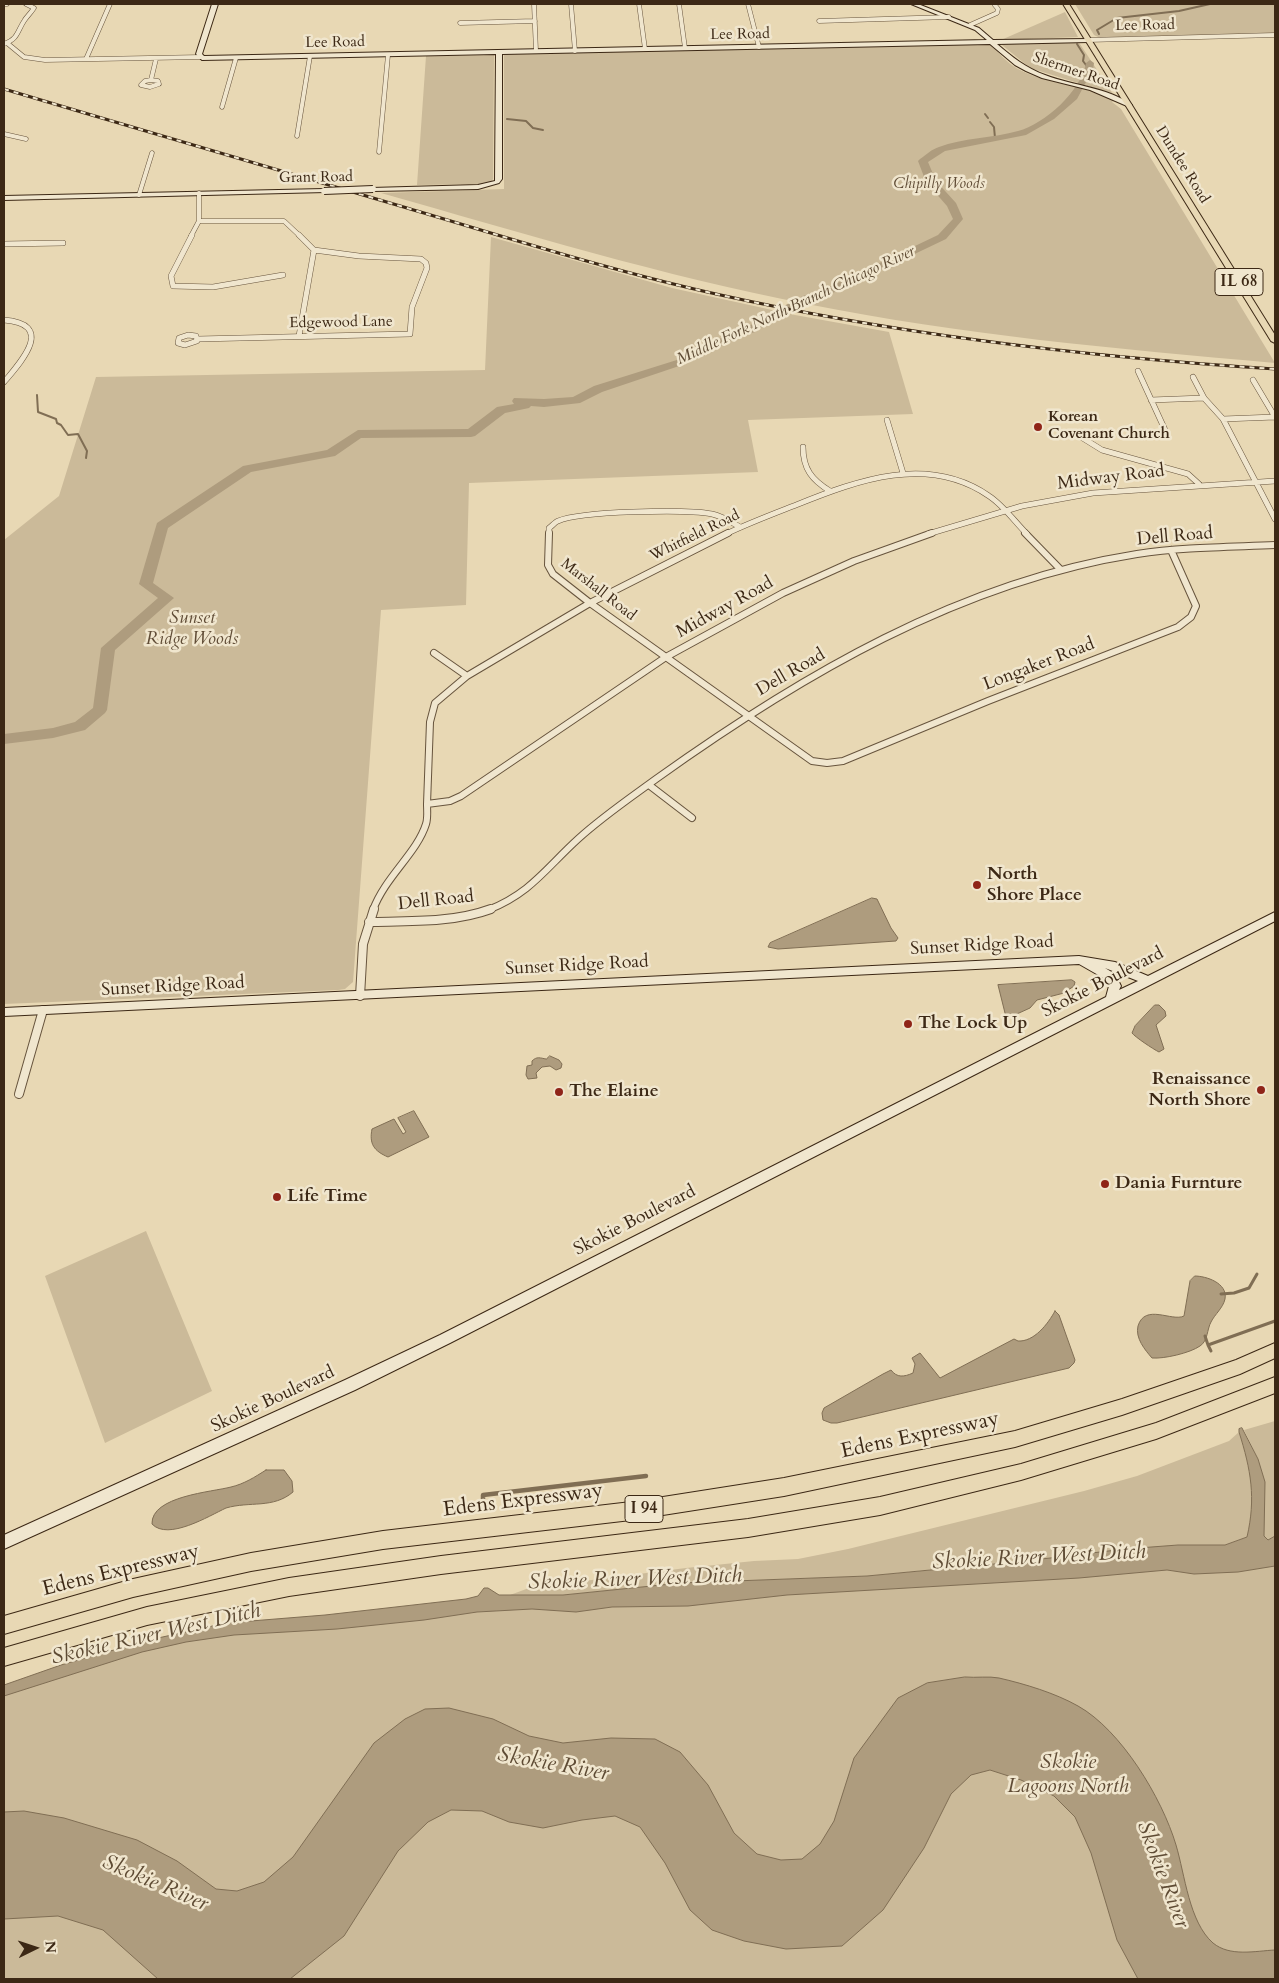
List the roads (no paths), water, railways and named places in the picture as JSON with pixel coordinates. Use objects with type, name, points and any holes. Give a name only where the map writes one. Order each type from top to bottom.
[{"type":"highway","name":"Edens Expressway","points":[[4,1625],[133,1588],[251,1562],[383,1540],[631,1511],[784,1487],[1015,1439],[1122,1407],[1240,1366],[1275,1350]]},
{"type":"highway","name":"I 94","points":[[4,1656],[147,1616],[289,1586],[440,1565],[748,1528],[880,1506],[1039,1467],[1156,1430],[1275,1385]]},
{"type":"main road","name":"Dundee Road","points":[[1066,4],[1273,334]]},
{"type":"street","points":[[6,43],[20,35],[25,18],[32,13],[34,8],[26,4]]},
{"type":"street","points":[[86,60],[110,4]]},
{"type":"street","points":[[203,58],[199,54],[215,4]]},
{"type":"street","points":[[534,4],[536,52]]},
{"type":"street","points":[[571,4],[575,50]]},
{"type":"street","points":[[639,4],[646,49]]},
{"type":"street","points":[[679,4],[685,48]]},
{"type":"street","points":[[748,4],[759,47]]},
{"type":"street","name":"Shermer Road","points":[[914,4],[970,25],[994,42],[1017,64],[1028,70],[1087,87],[1129,105]]},
{"type":"street","points":[[970,25],[997,13],[998,10],[994,4]]},
{"type":"street","points":[[819,21],[949,17]]},
{"type":"street","points":[[460,23],[534,22]]},
{"type":"street","name":"Lee Road","points":[[6,43],[24,57],[46,60],[86,60],[1275,35]]},
{"type":"street","name":"Grant Road","points":[[4,198],[478,187],[497,182],[499,179],[499,52]]},
{"type":"street","points":[[379,152],[388,54]]},
{"type":"street","points":[[297,136],[310,56]]},
{"type":"street","points":[[151,80],[156,58]]},
{"type":"street","points":[[222,108],[236,58]]},
{"type":"street","points":[[4,134],[26,139]]},
{"type":"street","points":[[139,195],[152,152]]},
{"type":"street","points":[[199,193],[199,221],[171,276],[173,286],[189,288],[235,284],[282,275]]},
{"type":"street","points":[[199,221],[284,221],[314,250],[299,336]]},
{"type":"street","points":[[4,244],[63,243]]},
{"type":"street","name":"Edgewood Lane","points":[[198,339],[410,334],[410,309],[427,268],[426,263],[421,259],[359,256],[314,250]]},
{"type":"street","points":[[4,320],[19,322],[27,327],[31,337],[30,347],[4,382]]},
{"type":"street","points":[[1138,372],[1166,432]]},
{"type":"street","points":[[1193,377],[1204,398],[1223,419],[1275,519]]},
{"type":"street","points":[[1223,419],[1275,417],[1253,380]]},
{"type":"street","points":[[1151,400],[1204,398]]},
{"type":"street","points":[[888,420],[902,473]]},
{"type":"street","points":[[1081,437],[1102,450],[1188,474],[1199,484]]},
{"type":"street","points":[[803,447],[803,460],[814,483],[830,491]]},
{"type":"street","name":"Whitfield Road","points":[[427,804],[430,722],[435,703],[467,676],[590,603],[740,527],[830,491],[881,476],[902,473],[932,475],[974,487],[991,497],[1061,570]]},
{"type":"street","name":"Midway Road","points":[[427,804],[447,803],[461,798],[479,783],[666,657],[783,593],[854,561],[912,539],[1004,510],[1094,494],[1199,484],[1275,481]]},
{"type":"street","name":"Marshall Road","points":[[740,527],[723,518],[696,512],[591,515],[558,521],[549,528],[548,565],[553,574],[590,603],[812,761],[827,763]]},
{"type":"street","name":"Dell Road","points":[[369,922],[429,920],[486,910],[533,884],[582,835],[649,785],[749,715],[821,672],[888,636],[959,605],[1061,570],[1121,557],[1171,550],[1275,545]]},
{"type":"street","name":"Longaker Road","points":[[827,763],[843,761],[988,701],[1178,627],[1191,617],[1196,606],[1171,550]]},
{"type":"street","points":[[434,653],[467,676]]},
{"type":"street","points":[[649,785],[692,818]]},
{"type":"street","points":[[360,996],[363,944],[377,899],[391,876],[420,838],[427,822],[427,804]]},
{"type":"street","name":"Skokie Boulevard","points":[[4,1542],[370,1376],[1149,982],[1275,916]]},
{"type":"street","points":[[1079,960],[1110,977],[1115,986],[1110,1001]]},
{"type":"street","name":"Sunset Ridge Road","points":[[4,1012],[360,996],[602,981],[1079,960],[1103,962],[1127,969],[1149,982]]},
{"type":"street","points":[[20,1094],[43,1010]]},
{"type":"water","points":[[872,898],[877,899],[898,938],[896,941],[778,949],[768,947],[770,943]]},
{"type":"water","points":[[1072,980],[1075,982],[1074,986],[1064,993],[1037,1000],[1030,1008],[1008,1018],[1006,1017],[998,985]]},
{"type":"water","points":[[1155,1005],[1159,1005],[1165,1011],[1166,1016],[1156,1025],[1164,1049],[1159,1052],[1132,1033],[1135,1026]]},
{"type":"water","points":[[550,1056],[559,1060],[562,1064],[561,1068],[556,1070],[550,1066],[542,1067],[536,1073],[537,1078],[528,1079],[526,1075],[527,1066],[532,1065],[532,1061],[535,1058],[546,1059]]},
{"type":"water","points":[[414,1111],[429,1137],[388,1157],[379,1152],[372,1143],[372,1129],[394,1119],[403,1134],[406,1132],[398,1118]]},
{"type":"water","points":[[1195,1276],[1210,1279],[1220,1285],[1225,1293],[1224,1302],[1211,1322],[1205,1341],[1196,1349],[1184,1353],[1163,1358],[1152,1358],[1139,1339],[1137,1330],[1141,1319],[1152,1314],[1173,1317],[1184,1316],[1190,1281]]},
{"type":"water","points":[[1055,1311],[1059,1315],[1075,1360],[1069,1368],[837,1423],[823,1420],[822,1413],[824,1408],[883,1374],[891,1370],[901,1376],[913,1373],[915,1364],[912,1358],[920,1353],[940,1378],[1014,1339],[1024,1341],[1030,1339],[1049,1321]]},
{"type":"water","points":[[1242,1428],[1258,1459],[1265,1482],[1264,1536],[1268,1540],[1275,1536],[1275,1566],[1238,1572],[1194,1574],[1167,1570],[1079,1578],[787,1595],[688,1606],[612,1607],[576,1612],[532,1609],[477,1612],[424,1620],[337,1629],[234,1635],[186,1642],[142,1652],[4,1696],[4,1685],[61,1665],[149,1640],[226,1623],[325,1615],[466,1599],[478,1596],[484,1588],[488,1588],[499,1595],[563,1595],[681,1583],[867,1576],[1025,1561],[1125,1549],[1178,1545],[1225,1545],[1247,1537],[1250,1523],[1251,1484],[1247,1459],[1239,1432],[1239,1429]]},
{"type":"water","points":[[266,1470],[284,1470],[292,1481],[293,1492],[277,1501],[269,1503],[226,1508],[178,1529],[159,1529],[152,1524],[154,1515],[161,1507],[172,1501],[236,1486]]},
{"type":"water","name":"Skokie River","points":[[965,1677],[999,1678],[1050,1693],[1078,1706],[1109,1731],[1138,1767],[1161,1807],[1176,1845],[1193,1911],[1205,1934],[1213,1943],[1235,1952],[1275,1950],[1275,1979],[1138,1979],[1117,1940],[1091,1853],[1075,1817],[1054,1796],[1021,1780],[990,1770],[971,1775],[951,1794],[924,1848],[883,1910],[842,1946],[786,1949],[744,1941],[712,1930],[690,1910],[665,1863],[640,1827],[615,1816],[543,1828],[509,1822],[482,1811],[451,1810],[428,1822],[398,1851],[344,1936],[290,1979],[158,1979],[103,1930],[58,1916],[4,1919],[4,1812],[24,1811],[64,1818],[137,1840],[177,1861],[216,1889],[237,1891],[264,1882],[293,1857],[374,1743],[405,1719],[425,1709],[449,1708],[493,1719],[529,1736],[563,1743],[611,1738],[655,1739],[680,1752],[708,1785],[734,1833],[757,1854],[781,1860],[802,1859],[820,1844],[834,1821],[854,1758],[898,1698],[927,1683]]},
{"type":"waterway","name":"Middle Fork North Branch Chicago River","points":[[1099,34],[1097,30],[1117,18],[1179,11],[1210,4]]},
{"type":"waterway","points":[[1077,44],[1084,55],[1083,61],[1089,69]]},
{"type":"waterway","name":"Middle Fork North Branch Chicago River","points":[[4,739],[53,733],[80,726],[100,710],[108,648],[167,598],[146,584],[162,526],[247,469],[331,453],[358,434],[471,433],[501,410],[525,405],[518,401],[544,403],[576,400],[598,389],[684,361],[737,334],[751,330],[763,321],[807,298],[831,290],[942,237],[958,219],[952,205],[931,182],[923,161],[942,149],[1023,133],[1051,117],[1074,97],[1089,69],[1090,63]]},
{"type":"waterway","points":[[985,114],[988,118]]},
{"type":"waterway","points":[[507,119],[526,121],[533,128],[543,130]]},
{"type":"waterway","points":[[990,122],[994,127],[995,138]]},
{"type":"waterway","points":[[37,395],[38,412],[56,419],[57,423],[61,425],[68,435],[78,434],[87,451],[86,458]]},
{"type":"waterway","points":[[1221,1294],[1234,1293],[1249,1288],[1257,1274]]},
{"type":"waterway","points":[[1208,1345],[1275,1321]]},
{"type":"waterway","points":[[1205,1336],[1208,1345]]},
{"type":"waterway","points":[[1208,1345],[1211,1351]]},
{"type":"waterway","points":[[483,1500],[483,1495],[646,1476]]},
{"type":"railway","points":[[4,89],[561,254],[716,294],[785,309],[924,333],[1064,351],[1275,369]]},
{"type":"place","name":"Korean Covenant Church","points":[[1038,427]]},
{"type":"place","name":"North Shore Place","points":[[977,885]]},
{"type":"place","name":"The Lock Up","points":[[908,1024]]},
{"type":"place","name":"Renaissance North Shore","points":[[1261,1090]]},
{"type":"place","name":"The Elaine","points":[[559,1092]]},
{"type":"place","name":"Dania Furnture","points":[[1105,1184]]},
{"type":"place","name":"Life Time","points":[[277,1197]]},
{"type":"park label","name":"Chipilly Woods","points":[[939,185]]},
{"type":"park label","name":"Sunset Ridge Woods","points":[[192,629]]},
{"type":"park label","name":"Skokie Lagoons North","points":[[1068,1775]]},
{"type":"water label","name":"Skokie River West Ditch","points":[[1039,1558]]},
{"type":"water label","name":"Skokie River West Ditch","points":[[635,1580]]},
{"type":"water label","name":"Skokie River West Ditch","points":[[156,1635]]}]
